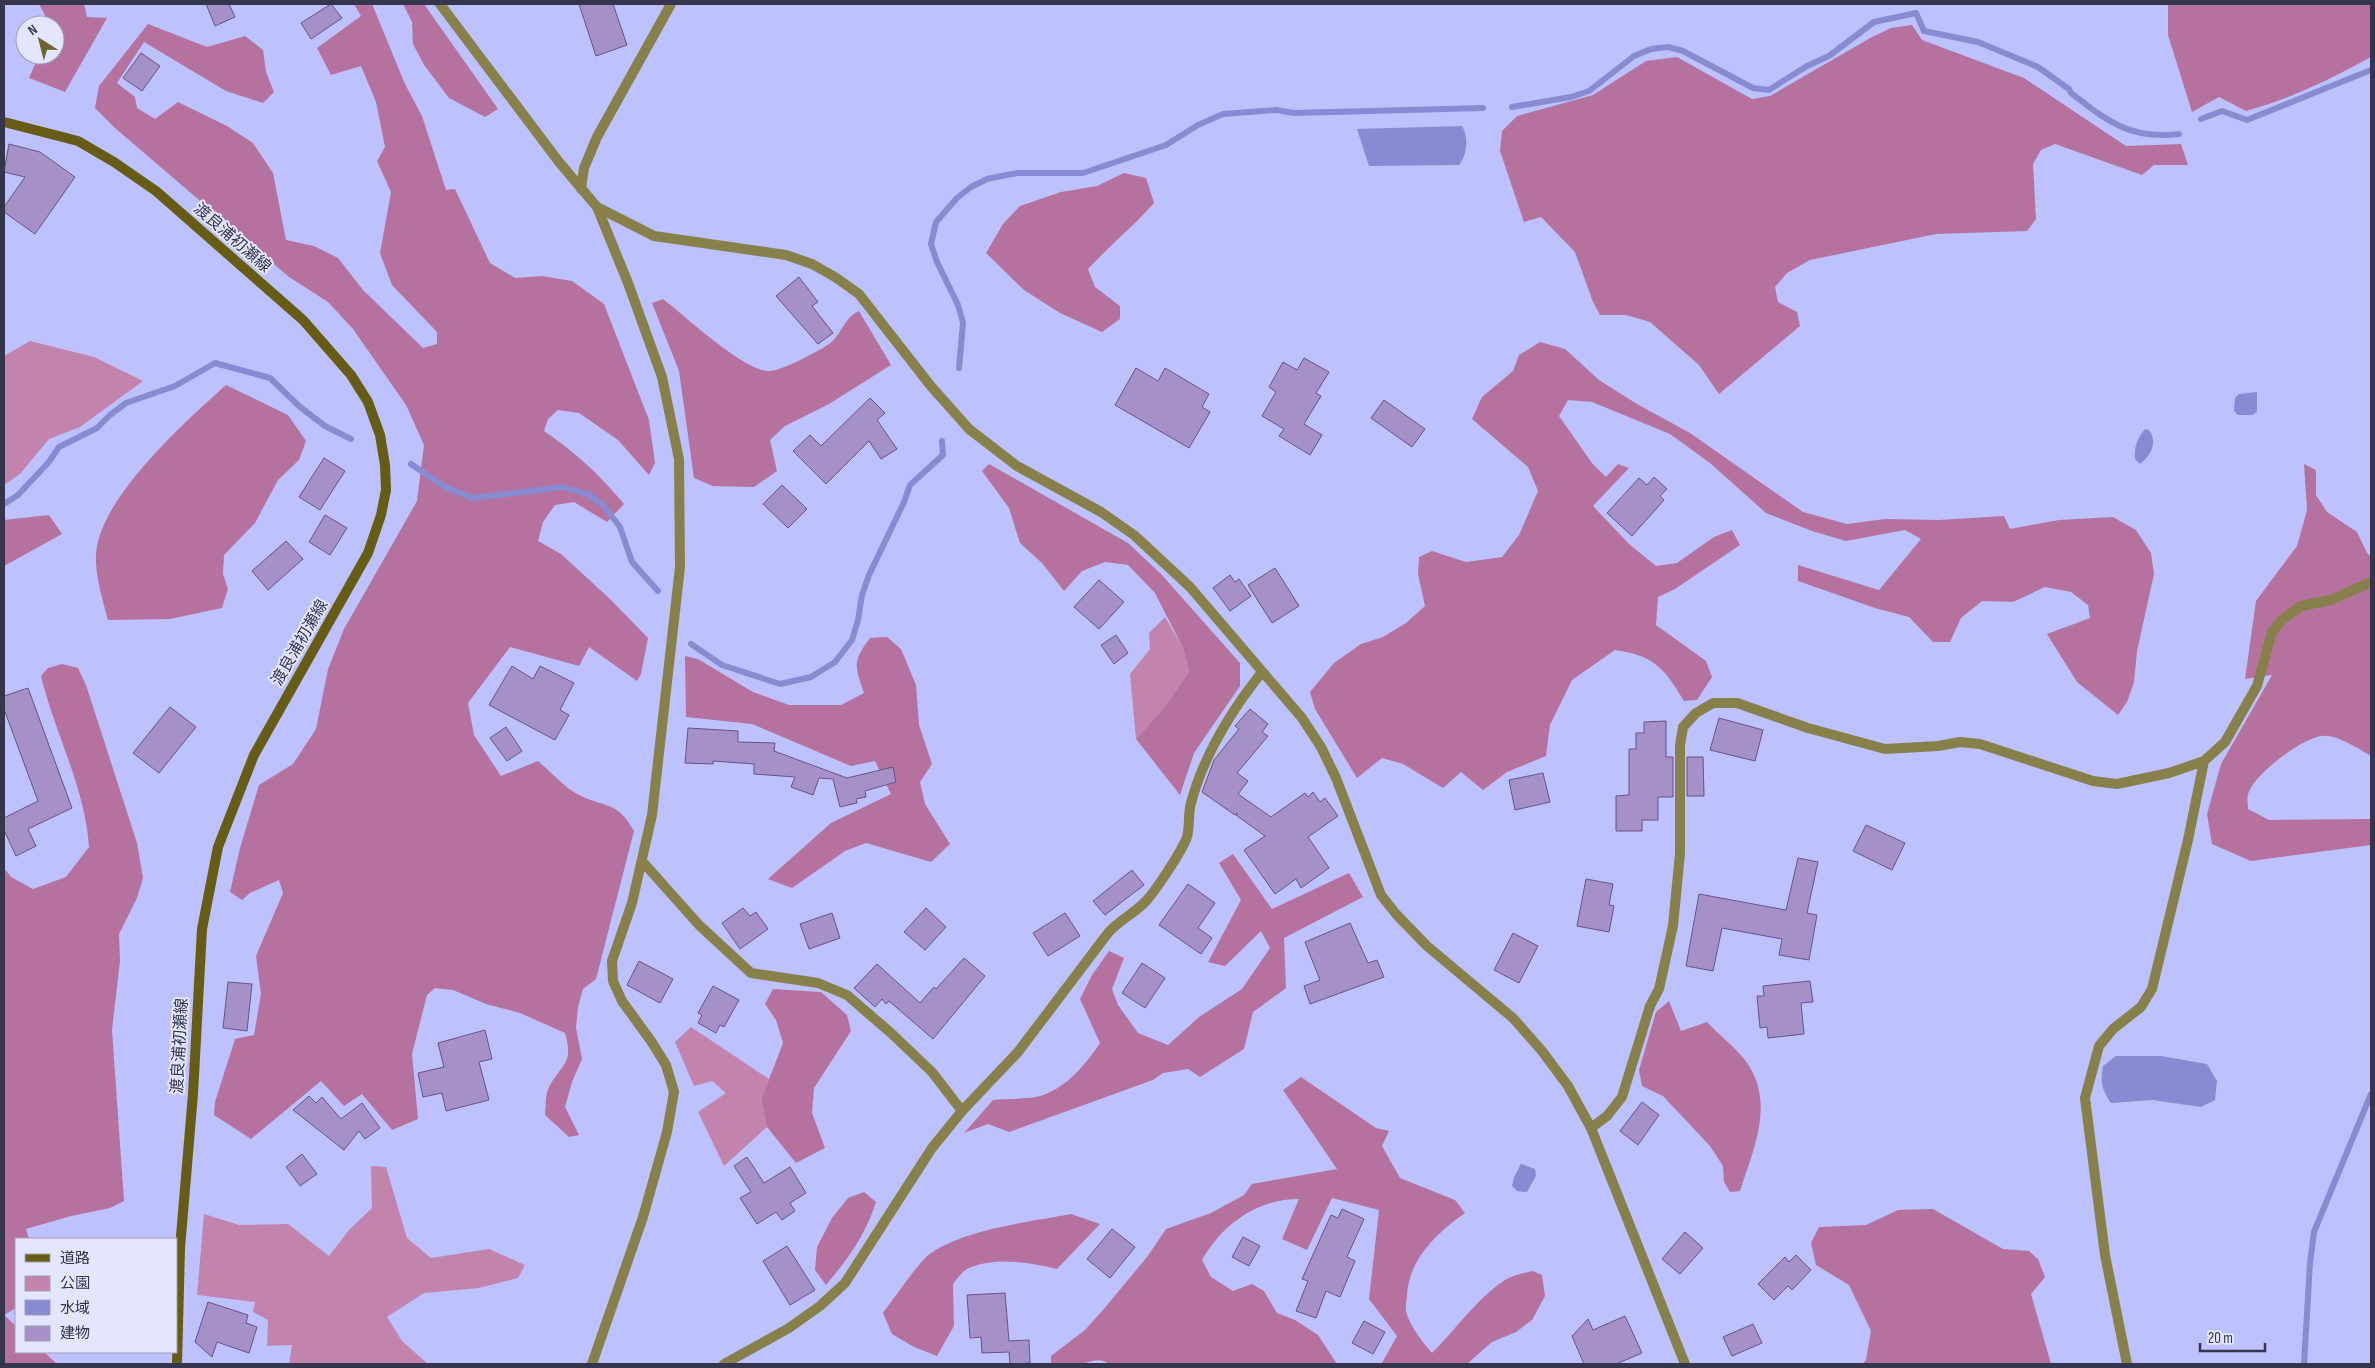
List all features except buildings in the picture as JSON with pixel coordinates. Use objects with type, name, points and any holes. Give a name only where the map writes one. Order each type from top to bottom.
[{"type":"main road","name":"渡良浦初瀬線","points":[[4,122],[78,142],[114,162],[156,191],[303,320],[351,375],[368,402],[380,435],[385,465],[386,490],[381,515],[368,552],[254,755],[218,847],[202,929],[193,1094],[180,1248],[178,1325]]},
{"type":"street","points":[[440,4],[581,189],[597,207],[628,283],[662,377],[678,459],[680,567],[656,790],[632,903],[612,961],[613,981],[622,1001],[666,1065],[674,1092],[667,1132],[643,1217],[593,1364],[597,1364]]},
{"type":"street","points":[[581,189],[584,168],[597,137],[671,4]]},
{"type":"street","points":[[597,207],[654,236],[786,255],[812,264],[835,277],[859,294],[930,384],[969,429],[1017,466],[1101,512],[1134,535],[1190,587],[1302,718],[1321,747],[1336,778],[1381,894],[1396,914],[1427,946],[1519,1025],[1568,1086],[1591,1128],[1686,1364]]},
{"type":"street","points":[[1591,1128],[1607,1116],[1622,1097],[1650,1006],[1659,989],[1673,926],[1680,853],[1680,745],[1683,727],[1696,713],[1713,703],[1737,703],[1808,728],[1885,749],[1938,746],[1960,742],[1980,744],[2093,781],[2117,784],[2169,773],[2204,761],[2225,742],[2257,686],[2272,632],[2282,620],[2301,606],[2331,600],[2371,582]]},
{"type":"street","points":[[724,1364],[789,1328],[820,1306],[845,1283],[910,1180],[962,1110],[1018,1052],[1118,921],[1145,902],[1161,881],[1187,837],[1190,804],[1204,763],[1237,703],[1262,672]]},
{"type":"street","points":[[2127,1364],[2105,1255],[2084,1098],[2099,1046],[2112,1028],[2141,1007],[2152,989],[2188,840],[2204,761]]},
{"type":"street","points":[[642,861],[699,925],[751,974],[818,983],[847,995],[932,1072],[962,1110]]},
{"type":"green space","points":[[30,341],[94,357],[143,381],[80,427],[49,439],[20,474],[4,485],[4,356]]},
{"type":"green space","points":[[1165,617],[1183,648],[1189,672],[1165,706],[1136,739],[1130,674],[1150,649],[1149,633]]},
{"type":"green space","points":[[691,1027],[769,1079],[761,1100],[767,1127],[724,1166],[698,1112],[726,1093],[712,1081],[694,1086],[675,1042]]},
{"type":"green space","points":[[371,1166],[386,1167],[407,1238],[431,1258],[489,1249],[525,1265],[518,1278],[479,1288],[424,1293],[387,1317],[402,1341],[428,1364],[289,1364],[292,1345],[267,1346],[268,1320],[253,1312],[255,1302],[197,1295],[204,1214],[239,1225],[288,1224],[329,1256],[349,1230],[372,1208]]},
{"type":"shaded area","points":[[39,4],[84,4],[87,17],[107,18],[65,92],[29,78],[35,65],[65,65],[65,15],[45,15]]},
{"type":"shaded area","points":[[354,4],[372,4],[405,84],[422,116],[446,190],[455,189],[490,263],[515,278],[542,276],[572,281],[604,304],[649,420],[655,463],[649,475],[618,440],[579,413],[558,410],[548,419],[544,431],[587,464],[624,504],[607,522],[574,502],[555,505],[543,522],[538,541],[561,554],[610,599],[648,638],[641,674],[637,681],[589,647],[579,666],[510,647],[468,703],[474,735],[501,776],[538,761],[572,791],[587,799],[615,809],[628,821],[634,831],[596,979],[583,989],[578,1007],[576,1028],[582,1059],[572,1082],[565,1107],[579,1135],[569,1137],[545,1115],[548,1090],[567,1057],[565,1033],[520,1013],[486,1004],[453,990],[435,988],[427,995],[412,1054],[418,1119],[392,1130],[362,1094],[344,1106],[321,1081],[251,1139],[214,1115],[215,1102],[235,1039],[254,1035],[261,994],[256,956],[283,893],[279,880],[250,893],[242,900],[230,892],[240,848],[259,785],[293,764],[316,729],[328,669],[344,629],[417,501],[424,445],[406,405],[353,329],[328,302],[289,277],[115,128],[95,108],[99,86],[148,24],[207,47],[245,36],[263,50],[266,72],[274,92],[263,103],[226,91],[144,42],[117,83],[135,97],[137,108],[155,119],[178,102],[227,126],[253,143],[273,173],[286,240],[314,246],[338,258],[363,290],[423,348],[437,344],[437,332],[392,285],[380,253],[391,192],[377,161],[385,147],[376,102],[361,66],[331,75],[317,48],[361,16]]},
{"type":"shaded area","points":[[403,4],[424,4],[498,109],[485,117],[449,98],[424,65],[413,44],[412,22]]},
{"type":"shaded area","points":[[2168,4],[2371,4],[2371,57],[2310,88],[2263,106],[2246,111],[2219,97],[2192,112],[2168,35]]},
{"type":"shaded area","points":[[1912,25],[1922,40],[2024,78],[2126,146],[2181,144],[2188,165],[2154,165],[2142,175],[2055,144],[2041,150],[2033,164],[2036,219],[2027,231],[1936,234],[1810,260],[1787,273],[1775,287],[1778,302],[1797,312],[1800,326],[1719,394],[1699,365],[1650,322],[1626,315],[1600,315],[1593,302],[1575,252],[1541,217],[1524,222],[1500,151],[1502,131],[1517,116],[1593,95],[1646,61],[1677,57],[1752,99],[1770,96],[1872,37],[1891,28]]},
{"type":"shaded area","points":[[1124,173],[1146,178],[1154,203],[1088,269],[1095,287],[1120,306],[1120,319],[1102,332],[1060,313],[1024,290],[986,253],[1003,224],[1020,206],[1061,192],[1097,186]]},
{"type":"shaded area","points":[[663,299],[731,353],[759,369],[770,371],[791,364],[829,344],[849,318],[859,311],[891,365],[829,404],[785,426],[770,440],[777,471],[754,487],[713,486],[694,478],[679,371],[652,303]]},
{"type":"shaded area","points":[[1540,342],[1565,349],[1599,380],[1637,404],[1690,433],[1803,512],[1847,524],[1885,519],[1939,520],[2004,516],[2010,529],[2059,520],[2113,517],[2136,530],[2151,553],[2154,574],[2137,651],[2134,682],[2127,702],[2118,715],[2077,682],[2047,634],[2090,618],[2088,605],[2071,592],[2045,587],[2013,602],[1982,601],[1961,618],[1950,642],[1933,642],[1909,617],[1875,608],[1798,581],[1798,565],[1879,590],[1921,539],[1905,530],[1846,541],[1812,531],[1766,513],[1710,463],[1670,434],[1592,402],[1568,400],[1559,416],[1592,463],[1606,477],[1618,464],[1629,468],[1593,506],[1629,544],[1656,566],[1677,563],[1714,537],[1732,530],[1740,545],[1675,589],[1658,597],[1656,625],[1706,661],[1712,677],[1697,700],[1684,701],[1657,665],[1640,656],[1615,650],[1572,680],[1550,725],[1546,756],[1507,772],[1483,790],[1461,772],[1443,788],[1403,764],[1382,758],[1357,778],[1315,709],[1310,692],[1334,663],[1361,644],[1383,637],[1406,623],[1425,606],[1418,574],[1419,557],[1432,551],[1466,562],[1502,557],[1519,535],[1538,491],[1528,467],[1472,419],[1482,397],[1513,371],[1519,355]]},
{"type":"shaded area","points":[[226,385],[288,415],[306,441],[299,460],[278,480],[255,523],[224,555],[223,574],[228,589],[222,608],[170,619],[108,620],[98,579],[96,556],[100,534],[111,511],[146,463]]},
{"type":"shaded area","points":[[989,464],[1128,543],[1161,574],[1240,663],[1240,686],[1194,753],[1180,795],[1136,739],[1165,706],[1189,672],[1183,648],[1155,593],[1128,565],[1105,562],[1082,571],[1064,591],[1042,563],[1020,543],[1009,508],[982,471]]},
{"type":"shaded area","points":[[2304,464],[2316,470],[2316,495],[2327,512],[2357,532],[2367,553],[2371,557],[2371,756],[2334,737],[2322,736],[2313,738],[2291,750],[2259,777],[2248,794],[2248,809],[2269,820],[2371,819],[2371,845],[2251,861],[2212,844],[2207,814],[2221,764],[2272,675],[2245,679],[2256,601],[2297,546],[2307,510]]},
{"type":"shaded area","points":[[49,515],[62,534],[4,566],[4,520]]},
{"type":"shaded area","points":[[887,637],[901,649],[916,685],[919,725],[932,764],[920,782],[925,804],[950,844],[931,862],[866,843],[845,851],[792,888],[768,879],[831,823],[891,794],[875,761],[851,766],[752,724],[686,717],[685,656],[698,659],[753,692],[789,705],[841,705],[864,693],[857,664],[864,646],[870,638]]},
{"type":"shaded area","points":[[62,664],[78,668],[86,685],[137,843],[143,878],[137,898],[119,934],[120,961],[112,1030],[124,1201],[110,1208],[71,1216],[26,1229],[29,1238],[15,1238],[15,1309],[4,1315],[4,868],[11,877],[33,889],[66,877],[89,847],[82,803],[41,676],[48,668]]},
{"type":"shaded area","points":[[1233,854],[1272,909],[1349,873],[1363,897],[1284,938],[1286,988],[1253,1012],[1244,1049],[1200,1077],[1188,1069],[1163,1073],[1153,1080],[1009,1132],[988,1124],[964,1133],[993,1100],[1043,1095],[1060,1086],[1076,1074],[1089,1059],[1100,1043],[1080,999],[1092,975],[1109,951],[1124,958],[1112,989],[1118,1005],[1138,1033],[1168,1045],[1199,1017],[1242,989],[1270,948],[1261,931],[1225,966],[1208,962],[1241,900],[1219,863]]},
{"type":"shaded area","points":[[773,989],[821,992],[847,1015],[851,1031],[814,1088],[812,1113],[825,1148],[796,1163],[767,1127],[761,1100],[783,1043],[776,1020],[765,1004]]},
{"type":"shaded area","points":[[1669,1001],[1681,1031],[1707,1022],[1741,1055],[1754,1076],[1761,1108],[1759,1125],[1756,1141],[1740,1191],[1730,1192],[1724,1182],[1723,1166],[1710,1146],[1663,1096],[1642,1086],[1639,1070],[1656,1012]]},
{"type":"shaded area","points":[[1301,1077],[1376,1128],[1389,1131],[1382,1146],[1400,1178],[1455,1200],[1465,1213],[1444,1229],[1426,1248],[1413,1270],[1409,1282],[1406,1311],[1410,1323],[1432,1353],[1490,1291],[1511,1277],[1533,1271],[1542,1275],[1545,1296],[1532,1320],[1516,1332],[1492,1342],[1467,1364],[1384,1364],[1382,1363],[1397,1336],[1369,1299],[1379,1210],[1332,1198],[1307,1250],[1282,1239],[1299,1199],[1284,1200],[1269,1203],[1243,1216],[1220,1235],[1202,1260],[1211,1277],[1233,1291],[1252,1284],[1264,1291],[1277,1313],[1295,1320],[1318,1335],[1337,1364],[1109,1364],[1098,1360],[1076,1364],[1051,1364],[1051,1356],[1085,1330],[1147,1257],[1166,1229],[1211,1213],[1244,1195],[1252,1184],[1337,1169],[1283,1090]]},
{"type":"shaded area","points":[[864,1192],[876,1202],[872,1214],[856,1246],[826,1285],[815,1270],[817,1247],[832,1218],[848,1198]]},
{"type":"shaded area","points":[[1933,1209],[2003,1249],[2029,1251],[2038,1259],[2045,1277],[2031,1294],[2051,1364],[1862,1364],[1866,1360],[1871,1331],[1849,1285],[1816,1265],[1811,1243],[1819,1227],[1866,1225],[1898,1210]]},
{"type":"shaded area","points":[[1071,1214],[1100,1224],[1057,1269],[1036,1264],[1002,1262],[979,1265],[969,1268],[962,1273],[953,1284],[954,1326],[937,1356],[914,1347],[892,1334],[883,1313],[931,1253],[945,1245],[980,1232]]},
{"type":"shaded area","points":[[4,1315],[15,1325],[15,1353],[45,1353],[57,1364],[4,1364]]},
{"type":"water","points":[[1462,126],[1466,135],[1466,146],[1464,157],[1459,165],[1369,166],[1357,129]]},
{"type":"water","points":[[2257,392],[2257,411],[2253,415],[2238,415],[2234,411],[2235,398],[2239,394]]},
{"type":"water","points":[[2145,429],[2149,430],[2152,435],[2153,444],[2147,457],[2140,464],[2135,459],[2135,451],[2138,440]]},
{"type":"water","points":[[2116,1056],[2161,1056],[2207,1064],[2217,1081],[2215,1100],[2201,1107],[2152,1100],[2111,1103],[2102,1086],[2102,1072],[2103,1066]]},
{"type":"water","points":[[1521,1164],[1535,1169],[1536,1176],[1527,1192],[1517,1191],[1512,1186],[1514,1177]]},
{"type":"waterway","points":[[1512,107],[1571,97],[1589,91],[1634,56],[1651,49],[1668,47],[1683,51],[1753,88],[1769,90],[1807,66],[1829,56],[1874,22],[1916,13],[1924,31],[1978,42],[2038,67],[2069,89],[2071,93],[2096,112],[2120,126],[2147,134],[2179,134]]},
{"type":"waterway","points":[[2201,119],[2222,111],[2247,120],[2371,70]]},
{"type":"waterway","points":[[959,368],[963,323],[958,305],[937,262],[931,244],[936,222],[957,198],[971,187],[987,179],[1017,173],[1083,173],[1166,145],[1198,125],[1223,114],[1276,110],[1294,113],[1483,108]]},
{"type":"waterway","points":[[4,504],[18,495],[48,463],[59,447],[97,428],[126,403],[175,386],[215,363],[270,378],[300,407],[325,426],[351,439]]},
{"type":"waterway","points":[[691,644],[722,665],[780,684],[811,677],[835,662],[852,640],[858,620],[862,595],[869,575],[904,502],[910,485],[943,455],[942,441]]},
{"type":"waterway","points":[[411,464],[445,487],[472,498],[563,487],[589,495],[603,505],[620,527],[632,562],[658,591]]},
{"type":"waterway","points":[[2304,1364],[2310,1263],[2314,1232],[2371,1094]]}]
